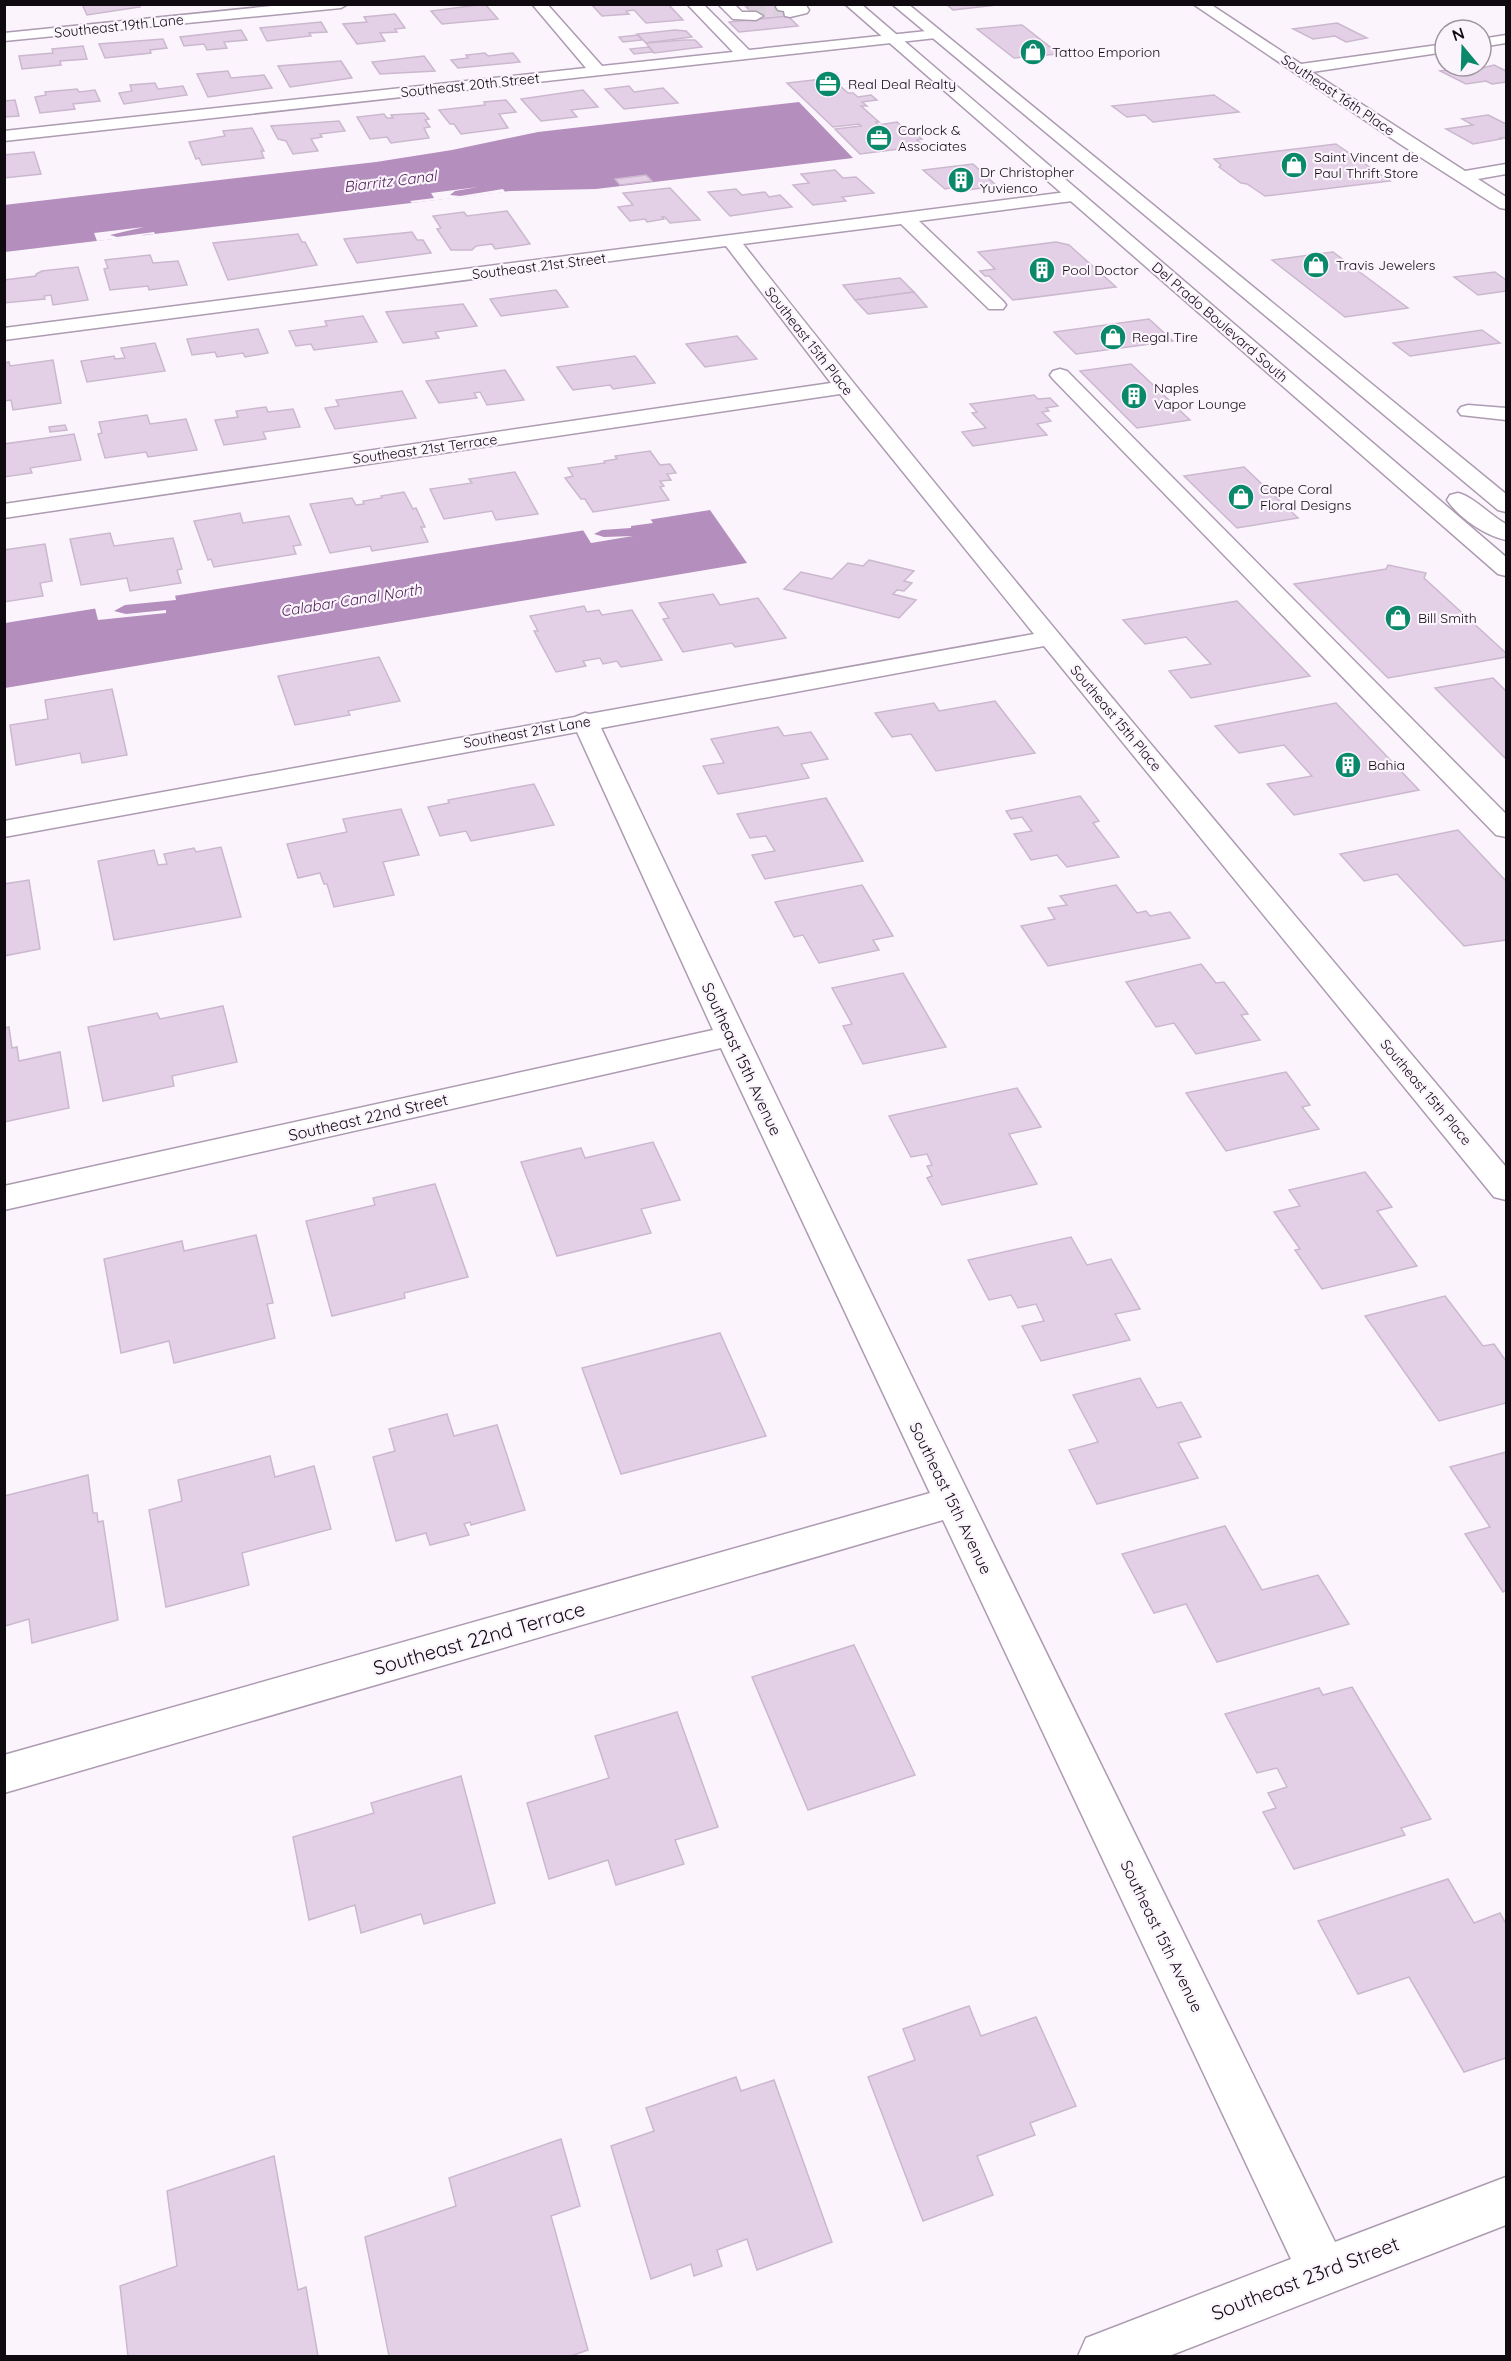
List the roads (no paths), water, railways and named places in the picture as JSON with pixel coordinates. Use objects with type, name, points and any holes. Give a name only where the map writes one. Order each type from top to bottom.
[{"type":"street","name":"Southeast 19th Lane","points":[[4,38],[341,4]]},
{"type":"street","points":[[539,4],[597,71]]},
{"type":"street","points":[[694,4],[745,55]]},
{"type":"street","name":"Del Prado Boulevard South","points":[[852,4],[1506,569]]},
{"type":"street","points":[[899,4],[1506,505]]},
{"type":"street","name":"Southeast 16th Place","points":[[1200,4],[1506,204]]},
{"type":"street","name":"Southeast 20th Street","points":[[4,136],[936,34]]},
{"type":"street","points":[[1300,69],[1433,50]]},
{"type":"street","points":[[1462,176],[1506,169]]},
{"type":"street","points":[[1074,196],[1119,208],[1192,265],[1251,294]]},
{"type":"street","name":"Southeast 21st Street","points":[[4,334],[1074,196]]},
{"type":"street","points":[[906,219],[996,305]]},
{"type":"street","name":"Southeast 15th Place","points":[[731,242],[845,387],[1050,638],[1501,1175]]},
{"type":"street","points":[[1060,375],[1506,829]]},
{"type":"street","name":"Southeast 21st Terrace","points":[[4,511],[845,387]]},
{"type":"street","points":[[1325,411],[1378,437],[1402,452],[1482,520],[1506,533]]},
{"type":"street","name":"Southeast 21st Lane","points":[[4,829],[1050,638]]},
{"type":"street","name":"Southeast 15th Avenue","points":[[585,722],[731,1036],[953,1502],[1323,2271]]},
{"type":"street","name":"Southeast 22nd Street","points":[[4,1198],[731,1036]]},
{"type":"street","name":"Southeast 22nd Terrace","points":[[4,1774],[953,1502]]},
{"type":"street","name":"Southeast 23rd Street","points":[[1104,2356],[1506,2201]]},
{"type":"water","name":"Biarritz Canal","points":[[799,102],[853,158],[596,189],[511,191],[5,252],[4,205],[376,162],[452,150],[538,132]]},
{"type":"water","name":"Calabar Canal North","points":[[710,510],[747,563],[5,688],[5,623]]},
{"type":"tunnel","points":[[749,10],[783,7]]},
{"type":"place","name":"Tattoo Emporion","points":[[1033,52]]},
{"type":"place","name":"Real Deal Realty","points":[[828,84]]},
{"type":"place","name":"Carlock & Associates","points":[[879,138]]},
{"type":"place","name":"Saint Vincent de Paul Thrift Store","points":[[1294,165]]},
{"type":"place","name":"Dr Christopher Yuvienco","points":[[961,180]]},
{"type":"place","name":"Travis Jewelers","points":[[1316,265]]},
{"type":"place","name":"Pool Doctor","points":[[1042,270]]},
{"type":"place","name":"Regal Tire","points":[[1113,337]]},
{"type":"place","name":"Naples Vapor Lounge","points":[[1134,396]]},
{"type":"place","name":"Cape Coral Floral Designs","points":[[1241,497]]},
{"type":"place","name":"Bill Smith","points":[[1398,618]]},
{"type":"place","name":"Bahia","points":[[1348,765]]}]
